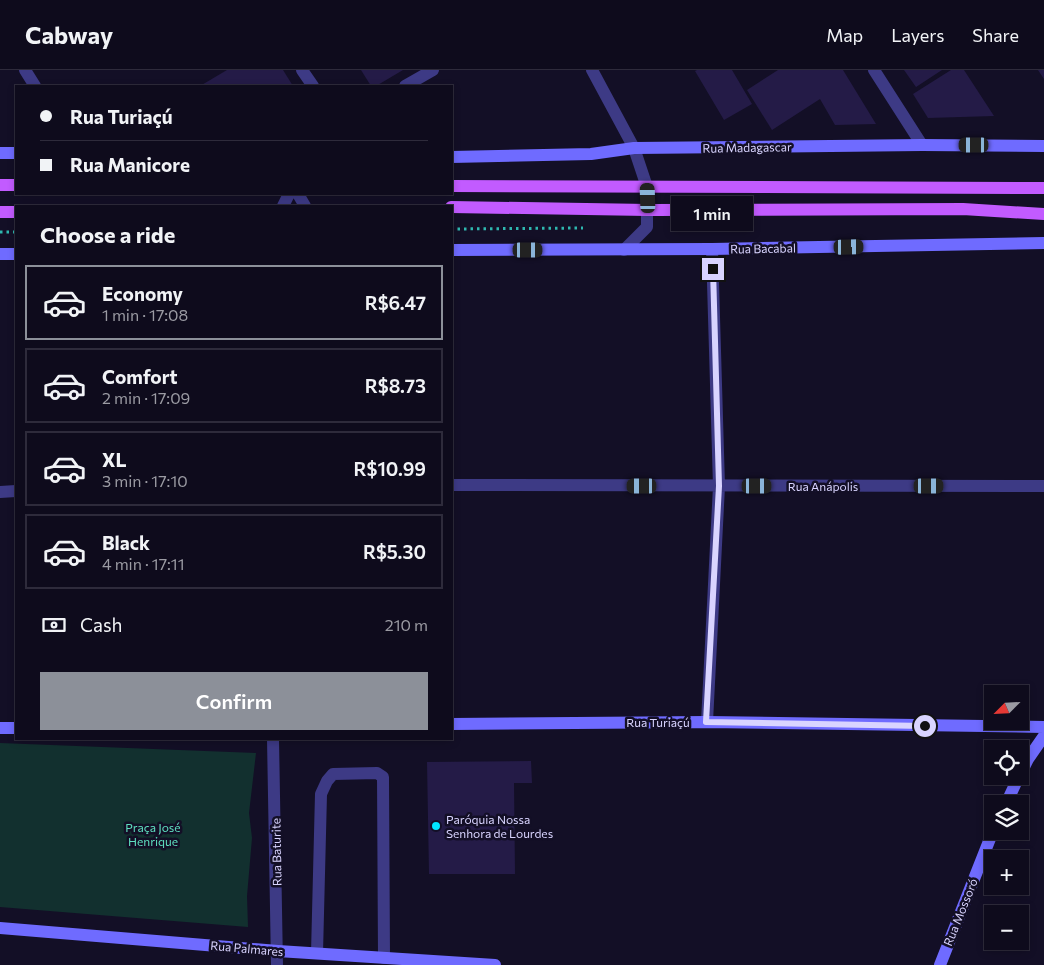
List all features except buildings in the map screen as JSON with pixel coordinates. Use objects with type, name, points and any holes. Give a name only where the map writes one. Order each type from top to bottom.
[{"type":"main road","points":[[0,185],[15,185]]},
{"type":"main road","points":[[453,186],[1044,188]]},
{"type":"main road","points":[[453,207],[648,210],[963,210],[1044,214]]},
{"type":"main road","points":[[0,212],[15,212]]},
{"type":"street","points":[[25,70],[34,85]]},
{"type":"street","points":[[302,70],[311,85]]},
{"type":"street","points":[[407,85],[433,70]]},
{"type":"street","points":[[592,70],[634,148],[647,187],[647,227],[624,250]]},
{"type":"street","points":[[874,70],[922,145]]},
{"type":"street","name":"Rua Madagascar","points":[[453,157],[591,154],[634,148],[922,145],[1044,146]]},
{"type":"street","points":[[0,153],[15,153]]},
{"type":"street","name":"Rua Bacabal","points":[[453,250],[712,249],[1044,243]]},
{"type":"street","points":[[706,722],[719,486],[712,249]]},
{"type":"street","points":[[0,254],[15,254]]},
{"type":"street","name":"Rua Anápolis","points":[[453,485],[1044,486]]},
{"type":"street","points":[[0,492],[15,491]]},
{"type":"street","name":"Rua Turiaçú","points":[[453,724],[706,722],[1044,727]]},
{"type":"street","points":[[0,728],[15,728]]},
{"type":"street","points":[[1029,758],[1044,736]]},
{"type":"street","name":"Rua Baturite","points":[[273,740],[277,965]]},
{"type":"street","points":[[317,954],[321,794],[327,781],[333,774],[377,773],[383,777],[384,958]]},
{"type":"street","name":"Rua Mossoró","points":[[940,965],[990,840]]},
{"type":"street","name":"Rua Palmares","points":[[0,928],[317,954],[495,965]]},
{"type":"path","points":[[0,232],[15,232]]},
{"type":"green space","name":"Praça José Henrique","points":[[0,743],[256,753],[249,813],[252,838],[247,896],[248,927],[0,907]]},
{"type":"place","name":"Paróquia Nossa Senhora de Lourdes","points":[[436,826]]},
{"type":"route","points":[[713,269],[719,486],[706,722],[925,726]]}]
